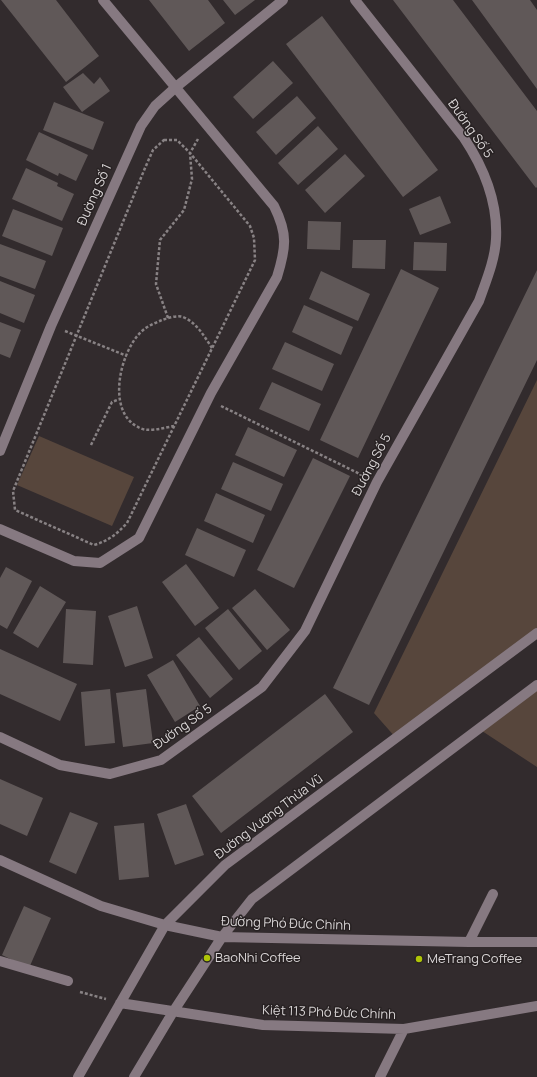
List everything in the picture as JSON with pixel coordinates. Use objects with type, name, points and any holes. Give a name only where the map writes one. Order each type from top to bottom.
[{"type":"street","points":[[0,529],[74,561],[100,563],[139,538],[208,400],[277,276],[283,257],[285,238],[281,221],[274,206],[103,0]]},
{"type":"street","name":"Đường Số 1","points":[[0,451],[51,326],[141,126],[155,106],[176,87],[283,0]]},
{"type":"street","name":"Đường Số 5","points":[[0,737],[60,765],[110,774],[161,760],[262,687],[305,631],[377,482],[479,301],[490,269],[496,239],[495,211],[488,183],[476,157],[464,138],[355,0]]},
{"type":"street","name":"Đường Vương Thừa Vũ","points":[[78,1077],[165,925],[225,865],[537,633]]},
{"type":"street","points":[[134,1077],[173,1012],[222,937],[252,899],[537,685]]},
{"type":"street","name":"Đường Phó Đức Chính","points":[[0,860],[101,906],[165,925],[222,937],[537,942]]},
{"type":"street","points":[[469,942],[493,894]]},
{"type":"street","points":[[0,961],[68,981]]},
{"type":"street","name":"Kiệt 113 Phó Đức Chính","points":[[120,1003],[263,1025],[404,1029],[537,1006]]},
{"type":"street","points":[[380,1077],[404,1029]]},
{"type":"path","points":[[168,318],[156,284],[160,240],[184,210],[192,179],[190,153],[206,124]]},
{"type":"path","points":[[164,140],[177,140],[190,153],[250,226],[254,238],[255,260],[127,523],[118,533],[106,542],[94,545],[15,510],[13,491],[153,150],[164,140]]},
{"type":"path","points":[[174,426],[150,429],[138,428],[128,420],[121,407],[120,399],[120,378],[127,356],[140,333],[151,325],[168,318],[181,316],[192,322],[202,332],[212,348]]},
{"type":"path","points":[[51,326],[127,356]]},
{"type":"path","points":[[91,445],[112,402],[120,399]]},
{"type":"path","points":[[208,400],[377,482]]},
{"type":"shaded area","points":[[537,380],[537,633],[396,738],[374,713]]},
{"type":"shaded area","points":[[39,436],[134,477],[112,526],[17,485]]},
{"type":"shaded area","points":[[537,685],[537,767],[479,729]]},
{"type":"building","points":[[1,0],[56,0],[99,56],[66,82]]},
{"type":"building","points":[[149,0],[208,0],[225,23],[189,51]]},
{"type":"building","points":[[223,0],[255,0],[235,15]]},
{"type":"building","points":[[393,0],[453,0],[537,111],[536,188]]},
{"type":"building","points":[[472,0],[530,0],[537,10],[537,89]]},
{"type":"building","points":[[322,16],[438,170],[403,197],[286,44]]},
{"type":"building","points":[[273,61],[293,83],[253,119],[233,97]]},
{"type":"building","points":[[83,73],[94,84],[100,77],[110,91],[82,112],[63,87]]},
{"type":"building","points":[[297,96],[316,118],[276,155],[256,132]]},
{"type":"building","points":[[54,102],[104,122],[93,150],[43,130]]},
{"type":"building","points":[[318,126],[338,149],[298,185],[278,163]]},
{"type":"building","points":[[39,132],[88,155],[76,181],[59,173],[58,176],[26,160]]},
{"type":"building","points":[[345,154],[365,176],[325,213],[305,190]]},
{"type":"building","points":[[26,168],[58,183],[57,186],[74,194],[62,221],[12,199]]},
{"type":"building","points":[[440,196],[451,223],[420,235],[409,209]]},
{"type":"building","points":[[13,209],[63,228],[52,256],[2,236]]},
{"type":"building","points":[[308,221],[341,222],[340,250],[307,249]]},
{"type":"building","points":[[353,240],[386,240],[385,269],[352,268]]},
{"type":"building","points":[[414,242],[447,243],[446,271],[413,270]]},
{"type":"building","points":[[0,244],[46,261],[35,289],[0,276]]},
{"type":"building","points":[[401,269],[439,288],[358,458],[320,440]]},
{"type":"building","points":[[537,270],[537,360],[369,705],[333,688]]},
{"type":"building","points":[[321,271],[370,294],[358,321],[309,299]]},
{"type":"building","points":[[0,281],[35,295],[24,323],[0,313]]},
{"type":"building","points":[[304,305],[353,327],[341,355],[292,332]]},
{"type":"building","points":[[0,322],[21,330],[10,358],[0,354]]},
{"type":"building","points":[[285,342],[334,364],[322,391],[272,369]]},
{"type":"building","points":[[272,382],[321,404],[309,431],[259,409]]},
{"type":"building","points":[[248,427],[297,450],[284,477],[235,455]]},
{"type":"building","points":[[313,458],[350,476],[294,588],[257,570]]},
{"type":"building","points":[[233,462],[283,484],[271,511],[221,489]]},
{"type":"building","points":[[216,493],[265,515],[253,543],[204,521]]},
{"type":"building","points":[[197,528],[246,550],[234,577],[185,555]]},
{"type":"building","points":[[186,564],[219,608],[195,626],[162,582]]},
{"type":"building","points":[[6,567],[32,581],[7,629],[0,625],[0,578]]},
{"type":"building","points":[[40,586],[66,602],[38,648],[13,633]]},
{"type":"building","points":[[255,589],[290,630],[267,650],[232,608]]},
{"type":"building","points":[[137,606],[153,658],[125,667],[108,616]]},
{"type":"building","points":[[66,609],[96,611],[93,665],[63,663]]},
{"type":"building","points":[[228,609],[262,651],[239,670],[205,628]]},
{"type":"building","points":[[199,637],[233,679],[210,698],[176,655]]},
{"type":"building","points":[[0,649],[77,684],[60,721],[0,694]]},
{"type":"building","points":[[173,660],[200,706],[175,722],[147,675]]},
{"type":"building","points":[[110,689],[115,743],[85,746],[81,692]]},
{"type":"building","points":[[146,689],[153,743],[123,747],[116,693]]},
{"type":"building","points":[[325,694],[353,732],[221,833],[192,796]]},
{"type":"building","points":[[0,779],[43,798],[27,836],[0,824]]},
{"type":"building","points":[[186,804],[204,855],[175,865],[157,814]]},
{"type":"building","points":[[70,812],[98,823],[76,874],[49,862]]},
{"type":"building","points":[[144,823],[149,877],[119,880],[114,826]]},
{"type":"building","points":[[24,906],[51,918],[29,968],[2,955]]},
{"type":"place","name":"BaoNhi Coffee","points":[[207,958]]},
{"type":"place","name":"MeTrang Coffee","points":[[419,959]]}]
